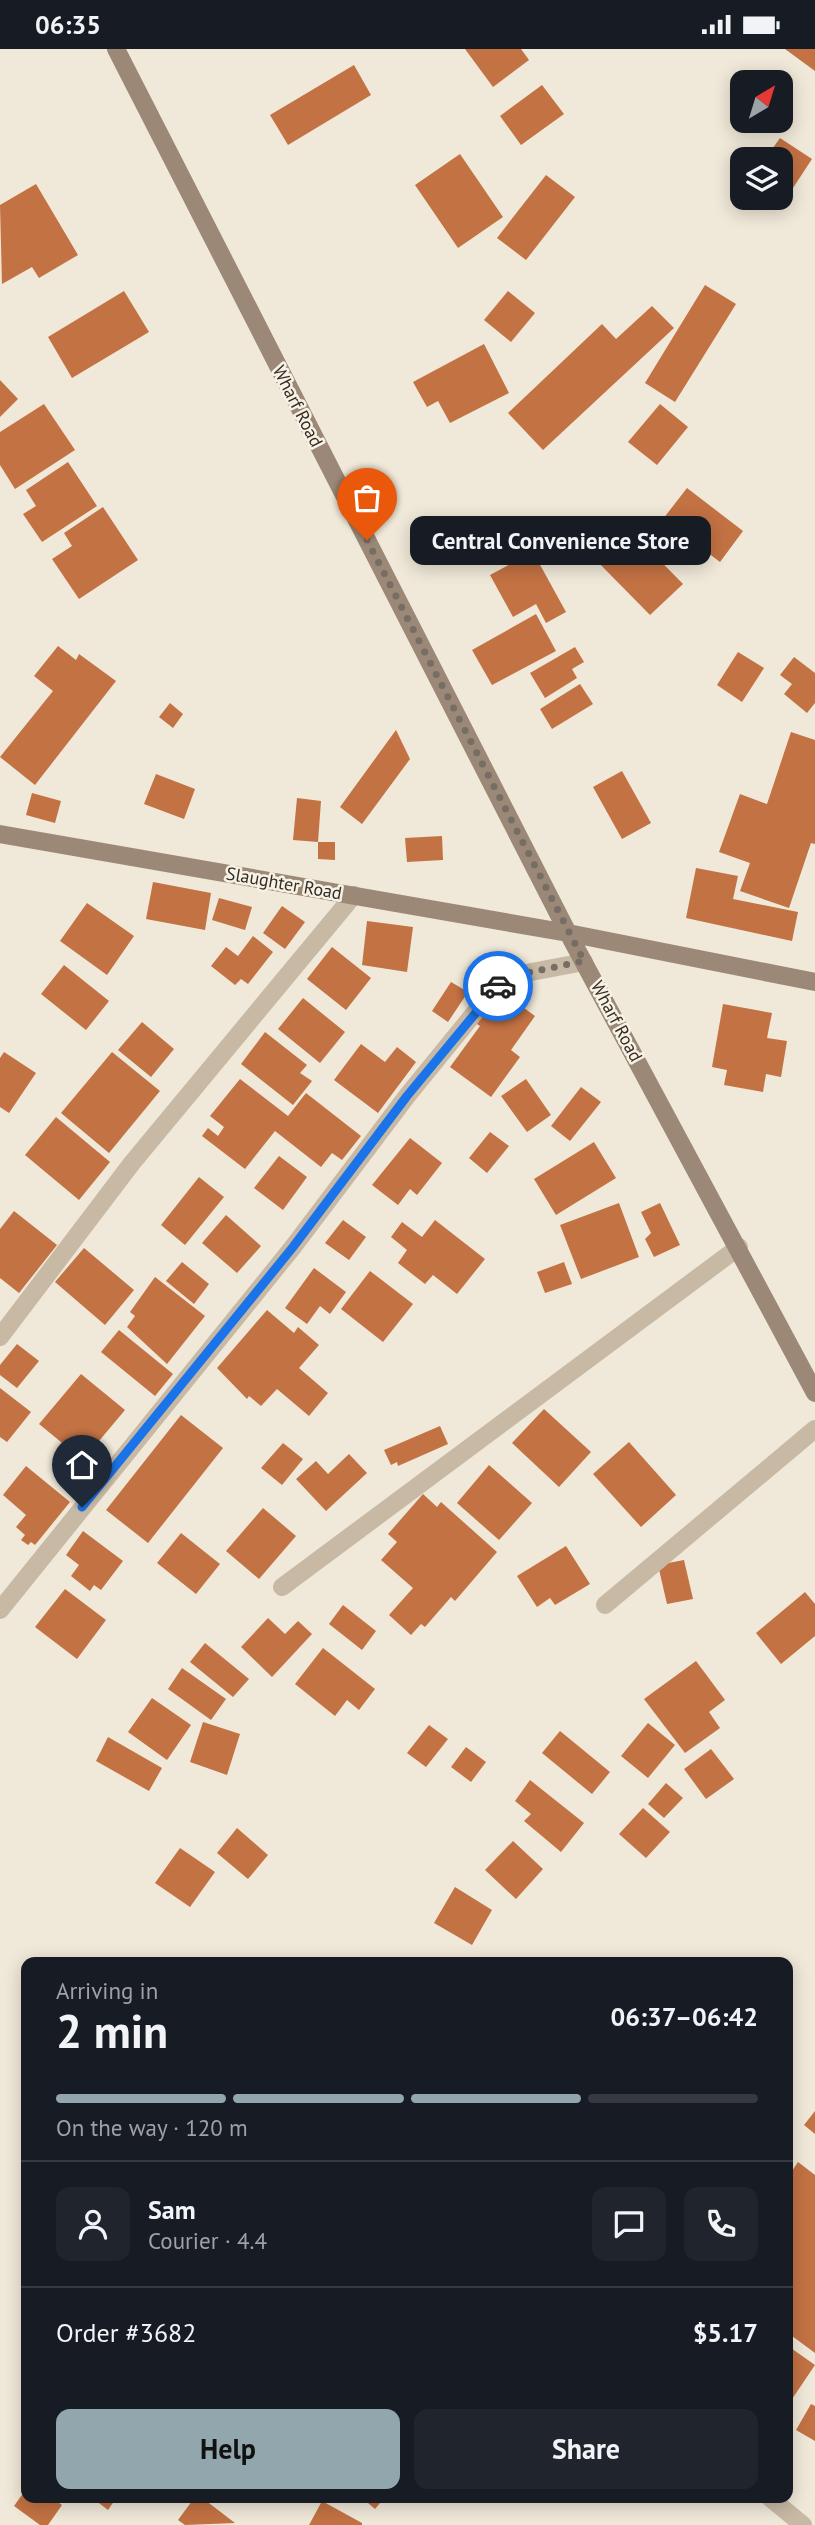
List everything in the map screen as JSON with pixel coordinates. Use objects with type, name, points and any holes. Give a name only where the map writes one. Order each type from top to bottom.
[{"type":"main road","name":"Wharf Road","points":[[116,49],[568,933],[739,1247],[815,1393]]},
{"type":"main road","name":"Slaughter Road","points":[[0,834],[568,933],[815,982]]},
{"type":"street","points":[[0,1337],[132,1163],[354,895]]},
{"type":"street","points":[[0,1610],[293,1247],[407,1096],[495,989],[526,973],[584,961]]},
{"type":"street","points":[[282,1587],[739,1247]]},
{"type":"street","points":[[605,1605],[815,1429]]},
{"type":"street","points":[[776,2503],[802,2525]]},
{"type":"building","points":[[465,49],[521,49],[529,60],[493,87]]},
{"type":"building","points":[[785,49],[815,49],[815,71]]},
{"type":"building","points":[[354,65],[371,95],[288,145],[270,115]]},
{"type":"building","points":[[542,85],[564,114],[521,145],[500,116]]},
{"type":"building","points":[[780,138],[812,159],[793,188],[793,147],[774,147]]},
{"type":"building","points":[[460,154],[503,217],[458,248],[415,185]]},
{"type":"building","points":[[546,175],[575,197],[526,260],[497,238]]},
{"type":"building","points":[[36,184],[78,255],[39,278],[32,267],[2,284],[0,205]]},
{"type":"building","points":[[705,285],[736,304],[675,402],[645,383]]},
{"type":"building","points":[[124,291],[149,332],[72,378],[48,337]]},
{"type":"building","points":[[508,291],[535,313],[511,342],[484,320]]},
{"type":"building","points":[[652,306],[674,328],[543,450],[508,413],[602,324],[616,339]]},
{"type":"building","points":[[484,344],[509,393],[450,423],[438,401],[427,407],[413,382]]},
{"type":"building","points":[[0,380],[18,399],[0,417]]},
{"type":"building","points":[[44,404],[75,450],[15,489],[0,465],[0,432]]},
{"type":"building","points":[[660,404],[688,427],[657,465],[628,442]]},
{"type":"building","points":[[68,462],[97,506],[42,542],[23,514],[36,506],[26,490]]},
{"type":"building","points":[[687,488],[743,531],[720,562],[663,519]]},
{"type":"building","points":[[103,507],[138,560],[79,599],[52,559],[72,546],[64,533]]},
{"type":"building","points":[[622,522],[683,584],[650,615],[590,554]]},
{"type":"building","points":[[533,552],[566,612],[546,623],[536,604],[513,617],[490,575]]},
{"type":"building","points":[[536,614],[556,651],[492,685],[472,650]]},
{"type":"building","points":[[58,646],[76,660],[79,654],[116,681],[35,785],[0,757],[53,691],[34,676]]},
{"type":"building","points":[[575,647],[584,662],[572,669],[577,678],[545,698],[530,673]]},
{"type":"building","points":[[738,652],[764,668],[742,702],[717,685]]},
{"type":"building","points":[[794,657],[815,673],[815,703],[807,713],[784,694],[792,684],[780,675]]},
{"type":"building","points":[[580,684],[593,704],[552,729],[540,709]]},
{"type":"building","points":[[170,703],[183,714],[173,728],[159,717]]},
{"type":"building","points":[[396,730],[410,759],[362,824],[340,807]]},
{"type":"building","points":[[791,732],[815,740],[815,844],[811,843],[789,908],[740,891],[750,863],[719,852],[740,794],[767,804]]},
{"type":"building","points":[[622,771],[651,823],[622,839],[593,787]]},
{"type":"building","points":[[156,774],[195,789],[184,819],[144,804]]},
{"type":"building","points":[[32,793],[61,801],[55,823],[26,815]]},
{"type":"building","points":[[297,798],[321,801],[318,842],[293,840]]},
{"type":"building","points":[[442,836],[443,860],[407,862],[405,838]]},
{"type":"building","points":[[318,842],[335,842],[335,860],[318,859]]},
{"type":"building","points":[[696,868],[738,876],[733,899],[798,912],[792,941],[686,918]]},
{"type":"building","points":[[153,882],[211,893],[205,930],[146,919]]},
{"type":"building","points":[[219,898],[252,907],[245,930],[212,920]]},
{"type":"building","points":[[87,903],[134,936],[107,975],[60,941]]},
{"type":"building","points":[[282,906],[305,922],[285,949],[263,933]]},
{"type":"building","points":[[367,921],[413,927],[407,972],[362,965]]},
{"type":"building","points":[[253,936],[273,952],[248,984],[241,979],[235,985],[211,966],[226,947],[238,956]]},
{"type":"building","points":[[332,947],[371,978],[346,1010],[307,979]]},
{"type":"building","points":[[64,965],[109,1001],[86,1030],[41,994]]},
{"type":"building","points":[[451,982],[468,992],[448,1022],[432,1011]]},
{"type":"building","points":[[498,989],[535,1016],[511,1050],[520,1057],[491,1097],[450,1067],[480,1026],[474,1022]]},
{"type":"building","points":[[303,998],[345,1032],[320,1063],[278,1029]]},
{"type":"building","points":[[723,1004],[772,1013],[767,1038],[787,1041],[781,1077],[766,1074],[763,1092],[724,1085],[727,1070],[712,1067]]},
{"type":"building","points":[[142,1022],[174,1049],[151,1077],[118,1050]]},
{"type":"building","points":[[265,1032],[307,1065],[300,1073],[312,1081],[293,1105],[241,1064]]},
{"type":"building","points":[[361,1044],[385,1062],[397,1047],[416,1062],[378,1113],[334,1080]]},
{"type":"building","points":[[4,1052],[36,1073],[9,1113],[0,1107],[0,1058]]},
{"type":"building","points":[[112,1052],[160,1091],[109,1153],[61,1113]]},
{"type":"building","points":[[240,1079],[288,1116],[306,1093],[361,1136],[342,1160],[332,1153],[321,1167],[275,1131],[245,1169],[202,1136],[208,1128],[218,1136],[224,1127],[210,1116]]},
{"type":"building","points":[[526,1079],[551,1115],[527,1132],[501,1096]]},
{"type":"building","points":[[581,1087],[601,1102],[570,1141],[551,1126]]},
{"type":"building","points":[[56,1117],[110,1162],[79,1200],[25,1155]]},
{"type":"building","points":[[490,1132],[509,1146],[487,1173],[469,1158]]},
{"type":"building","points":[[410,1138],[442,1163],[417,1195],[410,1189],[398,1205],[372,1185]]},
{"type":"building","points":[[594,1142],[616,1178],[556,1215],[534,1179]]},
{"type":"building","points":[[279,1156],[307,1177],[283,1210],[254,1188]]},
{"type":"building","points":[[199,1177],[224,1197],[185,1245],[161,1225]]},
{"type":"building","points":[[619,1203],[639,1257],[581,1279],[560,1225]]},
{"type":"building","points":[[660,1203],[680,1245],[654,1257],[645,1239],[651,1233],[641,1212]]},
{"type":"building","points":[[14,1211],[57,1245],[19,1293],[0,1278],[0,1229]]},
{"type":"building","points":[[226,1215],[261,1246],[237,1273],[202,1243]]},
{"type":"building","points":[[343,1220],[366,1237],[349,1260],[325,1243]]},
{"type":"building","points":[[435,1220],[485,1259],[457,1294],[433,1275],[425,1284],[398,1263],[407,1250],[391,1237],[402,1222],[422,1237]]},
{"type":"building","points":[[84,1248],[134,1290],[105,1325],[55,1282]]},
{"type":"building","points":[[182,1262],[209,1284],[194,1304],[166,1281]]},
{"type":"building","points":[[564,1262],[572,1284],[545,1293],[537,1272]]},
{"type":"building","points":[[314,1268],[346,1292],[330,1314],[320,1306],[307,1324],[285,1308]]},
{"type":"building","points":[[370,1271],[413,1304],[383,1342],[341,1309]]},
{"type":"building","points":[[155,1277],[205,1316],[167,1364],[127,1327],[135,1316],[130,1312]]},
{"type":"building","points":[[267,1310],[294,1333],[298,1327],[319,1345],[299,1368],[328,1393],[309,1416],[277,1389],[261,1406],[249,1396],[247,1399],[217,1368]]},
{"type":"building","points":[[119,1330],[173,1374],[155,1396],[101,1352]]},
{"type":"building","points":[[17,1344],[39,1361],[17,1388],[0,1375],[0,1365]]},
{"type":"building","points":[[81,1374],[125,1410],[83,1460],[39,1424]]},
{"type":"building","points":[[0,1388],[31,1412],[7,1442],[0,1437]]},
{"type":"building","points":[[544,1409],[591,1452],[559,1487],[512,1443]]},
{"type":"building","points":[[181,1415],[223,1448],[148,1543],[106,1510]]},
{"type":"building","points":[[440,1426],[448,1444],[398,1466],[397,1462],[391,1465],[384,1450]]},
{"type":"building","points":[[629,1442],[676,1495],[641,1527],[593,1474]]},
{"type":"building","points":[[283,1443],[303,1459],[282,1485],[261,1468]]},
{"type":"building","points":[[349,1454],[367,1473],[326,1511],[296,1479],[316,1461],[328,1474]]},
{"type":"building","points":[[489,1465],[532,1503],[499,1540],[457,1503]]},
{"type":"building","points":[[26,1466],[70,1502],[35,1545],[31,1542],[28,1545],[21,1540],[25,1535],[16,1527],[26,1515],[3,1495]]},
{"type":"building","points":[[423,1494],[437,1507],[441,1502],[497,1552],[455,1601],[451,1597],[425,1627],[421,1624],[411,1635],[389,1615],[413,1588],[381,1560],[397,1542],[388,1534]]},
{"type":"building","points":[[263,1508],[296,1536],[259,1579],[226,1551]]},
{"type":"building","points":[[83,1531],[123,1561],[101,1590],[94,1585],[90,1591],[71,1576],[79,1565],[66,1555]]},
{"type":"building","points":[[181,1533],[220,1564],[196,1594],[157,1563]]},
{"type":"building","points":[[566,1546],[590,1584],[555,1605],[550,1598],[537,1607],[517,1576]]},
{"type":"building","points":[[684,1560],[693,1599],[667,1604],[658,1565]]},
{"type":"building","points":[[65,1589],[106,1620],[77,1659],[35,1627]]},
{"type":"building","points":[[805,1592],[815,1604],[815,1636],[781,1664],[756,1633]]},
{"type":"building","points":[[343,1605],[376,1631],[362,1650],[329,1624]]},
{"type":"building","points":[[268,1618],[285,1634],[298,1621],[312,1634],[272,1677],[241,1647]]},
{"type":"building","points":[[205,1643],[249,1679],[233,1697],[190,1662]]},
{"type":"building","points":[[323,1648],[375,1689],[359,1710],[347,1700],[335,1716],[295,1684]]},
{"type":"building","points":[[696,1661],[725,1700],[709,1712],[720,1728],[685,1753],[644,1699]]},
{"type":"building","points":[[182,1668],[226,1699],[211,1720],[168,1689]]},
{"type":"building","points":[[152,1698],[191,1725],[167,1760],[128,1732]]},
{"type":"building","points":[[203,1722],[240,1734],[227,1775],[190,1762]]},
{"type":"building","points":[[648,1723],[675,1745],[648,1778],[621,1756]]},
{"type":"building","points":[[429,1725],[448,1739],[426,1767],[407,1753]]},
{"type":"building","points":[[560,1731],[610,1772],[592,1794],[542,1753]]},
{"type":"building","points":[[108,1737],[162,1768],[149,1791],[96,1761]]},
{"type":"building","points":[[466,1747],[486,1762],[471,1782],[451,1767]]},
{"type":"building","points":[[711,1749],[734,1779],[706,1799],[684,1769]]},
{"type":"building","points":[[530,1780],[584,1823],[561,1852],[524,1821],[531,1814],[515,1801]]},
{"type":"building","points":[[666,1783],[683,1798],[664,1818],[648,1804]]},
{"type":"building","points":[[643,1808],[670,1832],[646,1858],[619,1834]]},
{"type":"building","points":[[237,1828],[268,1855],[248,1879],[217,1853]]},
{"type":"building","points":[[513,1841],[543,1869],[516,1899],[485,1870]]},
{"type":"building","points":[[180,1848],[215,1872],[190,1907],[155,1883]]},
{"type":"building","points":[[455,1887],[492,1910],[472,1945],[434,1923]]},
{"type":"building","points":[[815,2111],[815,2134],[804,2125]]},
{"type":"building","points":[[798,2162],[815,2175],[815,2353],[793,2337],[793,2170]]},
{"type":"building","points":[[793,2350],[815,2365],[793,2398]]},
{"type":"building","points":[[811,2404],[815,2406],[815,2441],[796,2430]]},
{"type":"building","points":[[21,2496],[21,2503],[62,2505],[48,2525],[40,2525],[14,2506]]},
{"type":"building","points":[[99,2503],[113,2503],[108,2510]]},
{"type":"building","points":[[191,2503],[209,2503],[235,2523],[185,2525],[178,2520]]},
{"type":"building","points":[[321,2503],[362,2523],[362,2525],[309,2525]]},
{"type":"building","points":[[368,2503],[380,2503],[375,2509]]},
{"type":"way so far","points":[[367,540],[584,961],[526,973],[498,986]]},
{"type":"place","name":"Central Convenience Store","points":[[367,540]]},
{"type":"route","points":[[82,1507],[293,1247],[407,1096],[498,986]]}]
